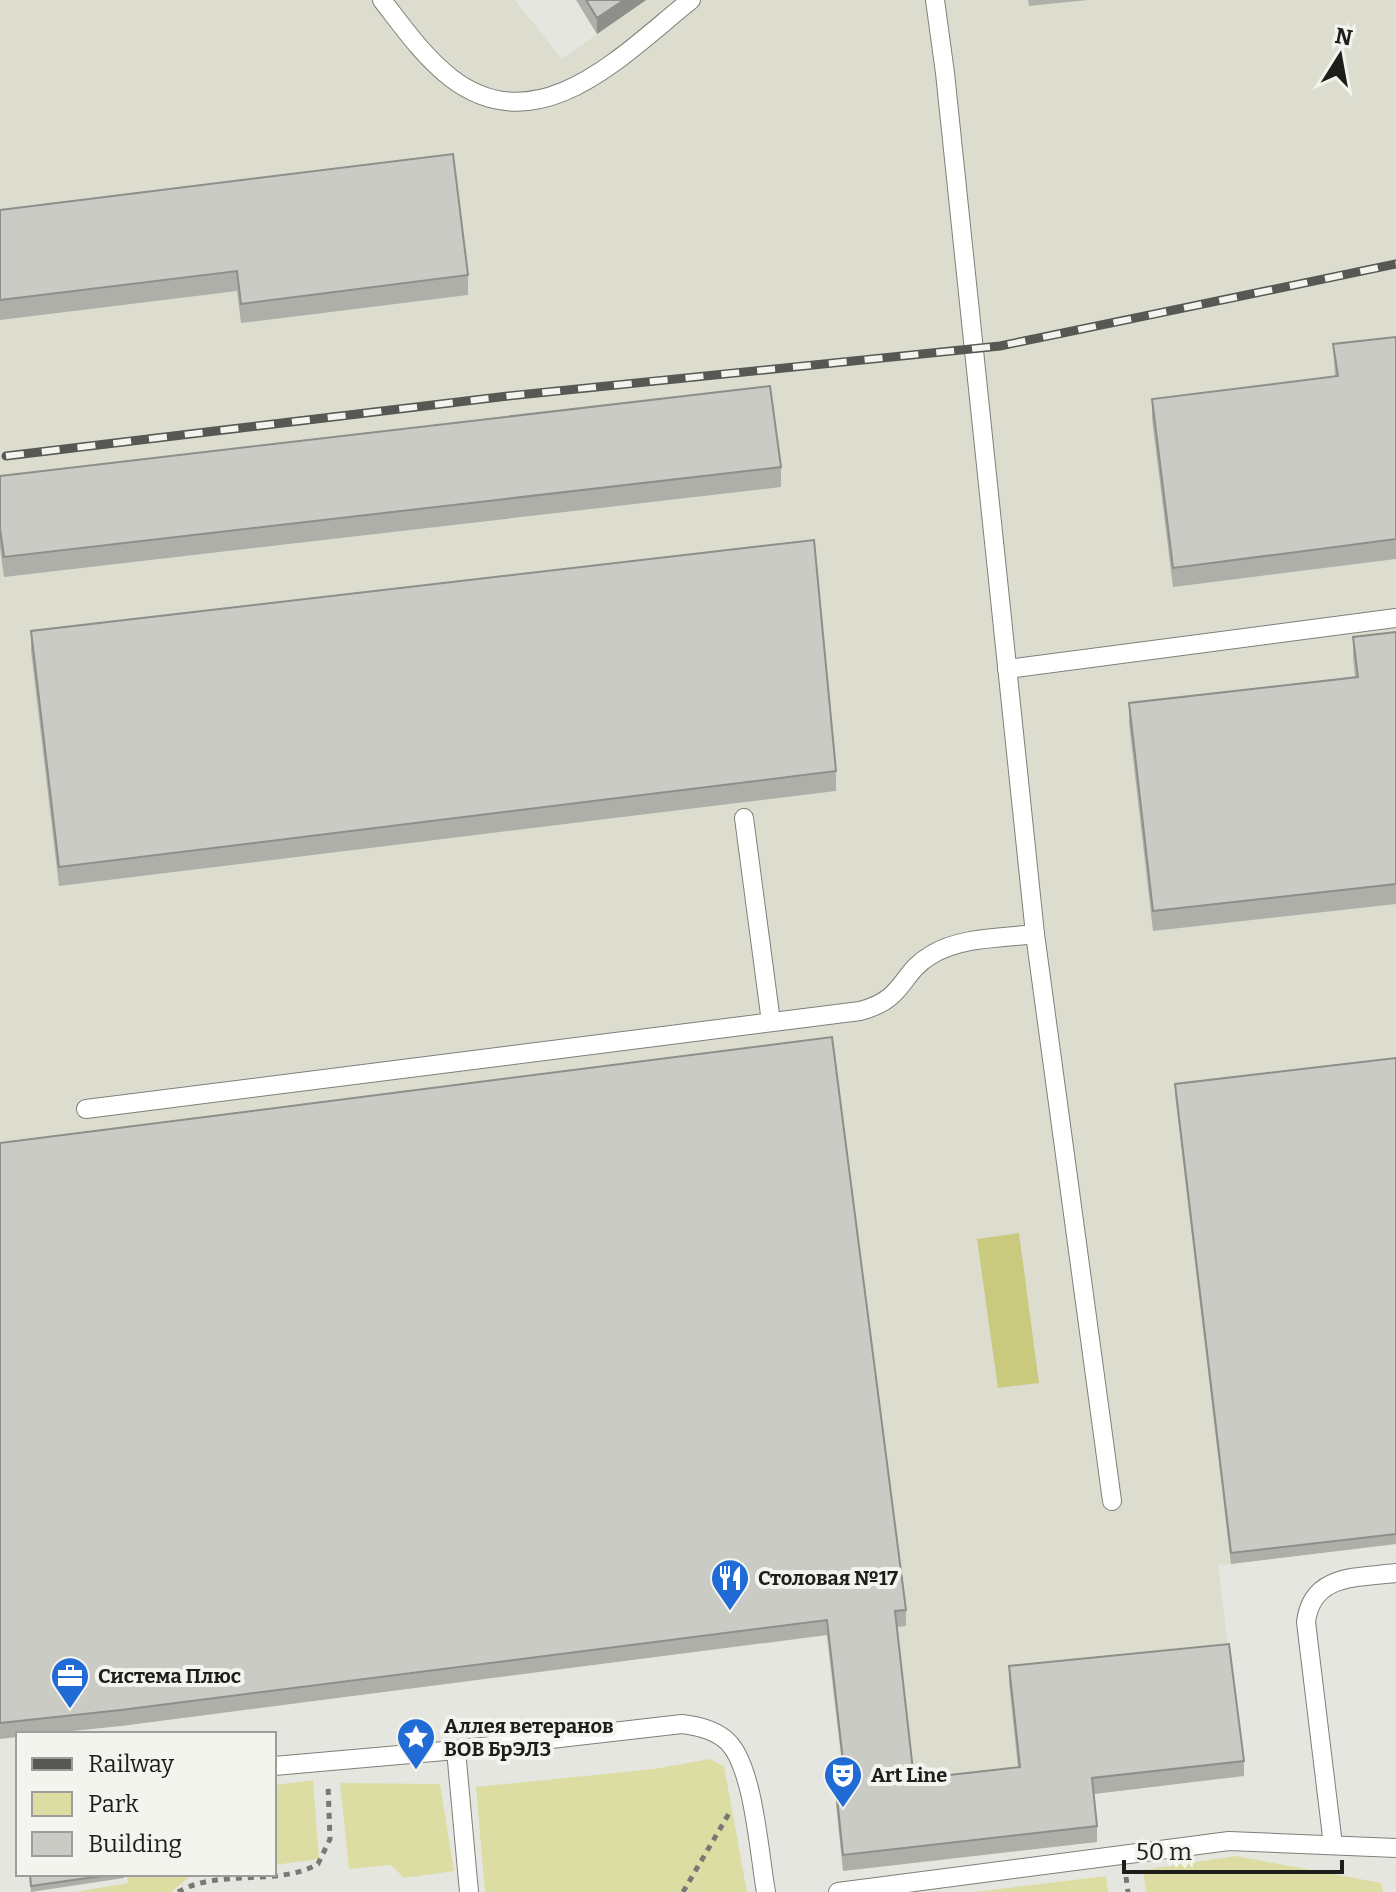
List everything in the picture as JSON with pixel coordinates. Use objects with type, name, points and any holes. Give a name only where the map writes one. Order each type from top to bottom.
[{"type":"lane","points":[[382,0],[418,46],[453,80],[502,100],[529,100],[554,97],[595,78],[691,0]]},
{"type":"lane","points":[[935,0],[1035,934],[1112,1501]]},
{"type":"lane","points":[[1007,669],[1396,618]]},
{"type":"lane","points":[[744,818],[771,1022]]},
{"type":"lane","points":[[86,1109],[874,1007],[888,1000],[919,964],[932,954],[967,943],[1035,934]]},
{"type":"lane","points":[[1333,1845],[1307,1610],[1313,1598],[1328,1584],[1396,1573]]},
{"type":"lane","points":[[276,1766],[456,1750],[682,1724],[714,1732],[737,1753],[747,1781],[766,1892]]},
{"type":"lane","points":[[456,1750],[469,1892]]},
{"type":"lane","points":[[838,1892],[1205,1843],[1252,1841],[1396,1848]]},
{"type":"path","points":[[276,1874],[300,1871],[318,1864],[324,1856],[330,1839],[327,1781]]},
{"type":"path","points":[[683,1892],[747,1781]]},
{"type":"path","points":[[178,1892],[195,1884],[260,1876]]},
{"type":"shaded area","points":[[0,0],[515,0],[562,59],[646,0],[1396,0],[1396,1544],[1218,1565],[1230,1660],[1091,1793],[1097,1842],[843,1871],[836,1804],[846,1802],[826,1635],[121,1725],[16,1732],[0,1738]]},
{"type":"shaded area","points":[[1019,1233],[1039,1383],[998,1388],[977,1239]]},
{"type":"green space","points":[[710,1759],[724,1766],[747,1892],[485,1892],[476,1787],[654,1769]]},
{"type":"green space","points":[[313,1780],[319,1859],[276,1865],[276,1785]]},
{"type":"green space","points":[[340,1783],[440,1784],[454,1871],[404,1878],[391,1865],[349,1869]]},
{"type":"green space","points":[[1236,1856],[1381,1883],[1383,1892],[1146,1892],[1143,1870]]},
{"type":"green space","points":[[127,1876],[196,1876],[189,1877],[171,1892],[75,1892],[128,1883]]},
{"type":"green space","points":[[1106,1876],[1108,1892],[974,1892]]},
{"type":"building","points":[[586,0],[624,0],[597,18]]},
{"type":"building","points":[[453,154],[468,275],[241,304],[237,271],[0,300],[0,210]]},
{"type":"building","points":[[1396,337],[1396,539],[1173,568],[1152,399],[1338,376],[1333,344]]},
{"type":"building","points":[[770,386],[781,467],[4,557],[0,529],[0,476]]},
{"type":"building","points":[[814,540],[836,771],[59,867],[31,631]]},
{"type":"building","points":[[1396,632],[1396,884],[1153,911],[1129,703],[1358,677],[1353,637]]},
{"type":"building","points":[[832,1037],[906,1610],[895,1611],[914,1779],[1020,1767],[1009,1666],[1229,1644],[1244,1761],[1092,1778],[1097,1826],[843,1855],[836,1788],[846,1787],[827,1620],[0,1723],[0,1143]]},
{"type":"building","points":[[1396,1058],[1396,1534],[1231,1553],[1175,1084]]},
{"type":"building","points":[[30,1876],[102,1876],[31,1886]]},
{"type":"railway","points":[[6,456],[508,396],[1000,346],[1396,264]]},
{"type":"place","name":"Столовая №17","points":[[730,1612]]},
{"type":"place","name":"Система Плюс","points":[[70,1710]]},
{"type":"place","name":"Аллея ветеранов ВОВ БрЭЛЗ","points":[[416,1771]]},
{"type":"place","name":"Art Line","points":[[843,1809]]}]
